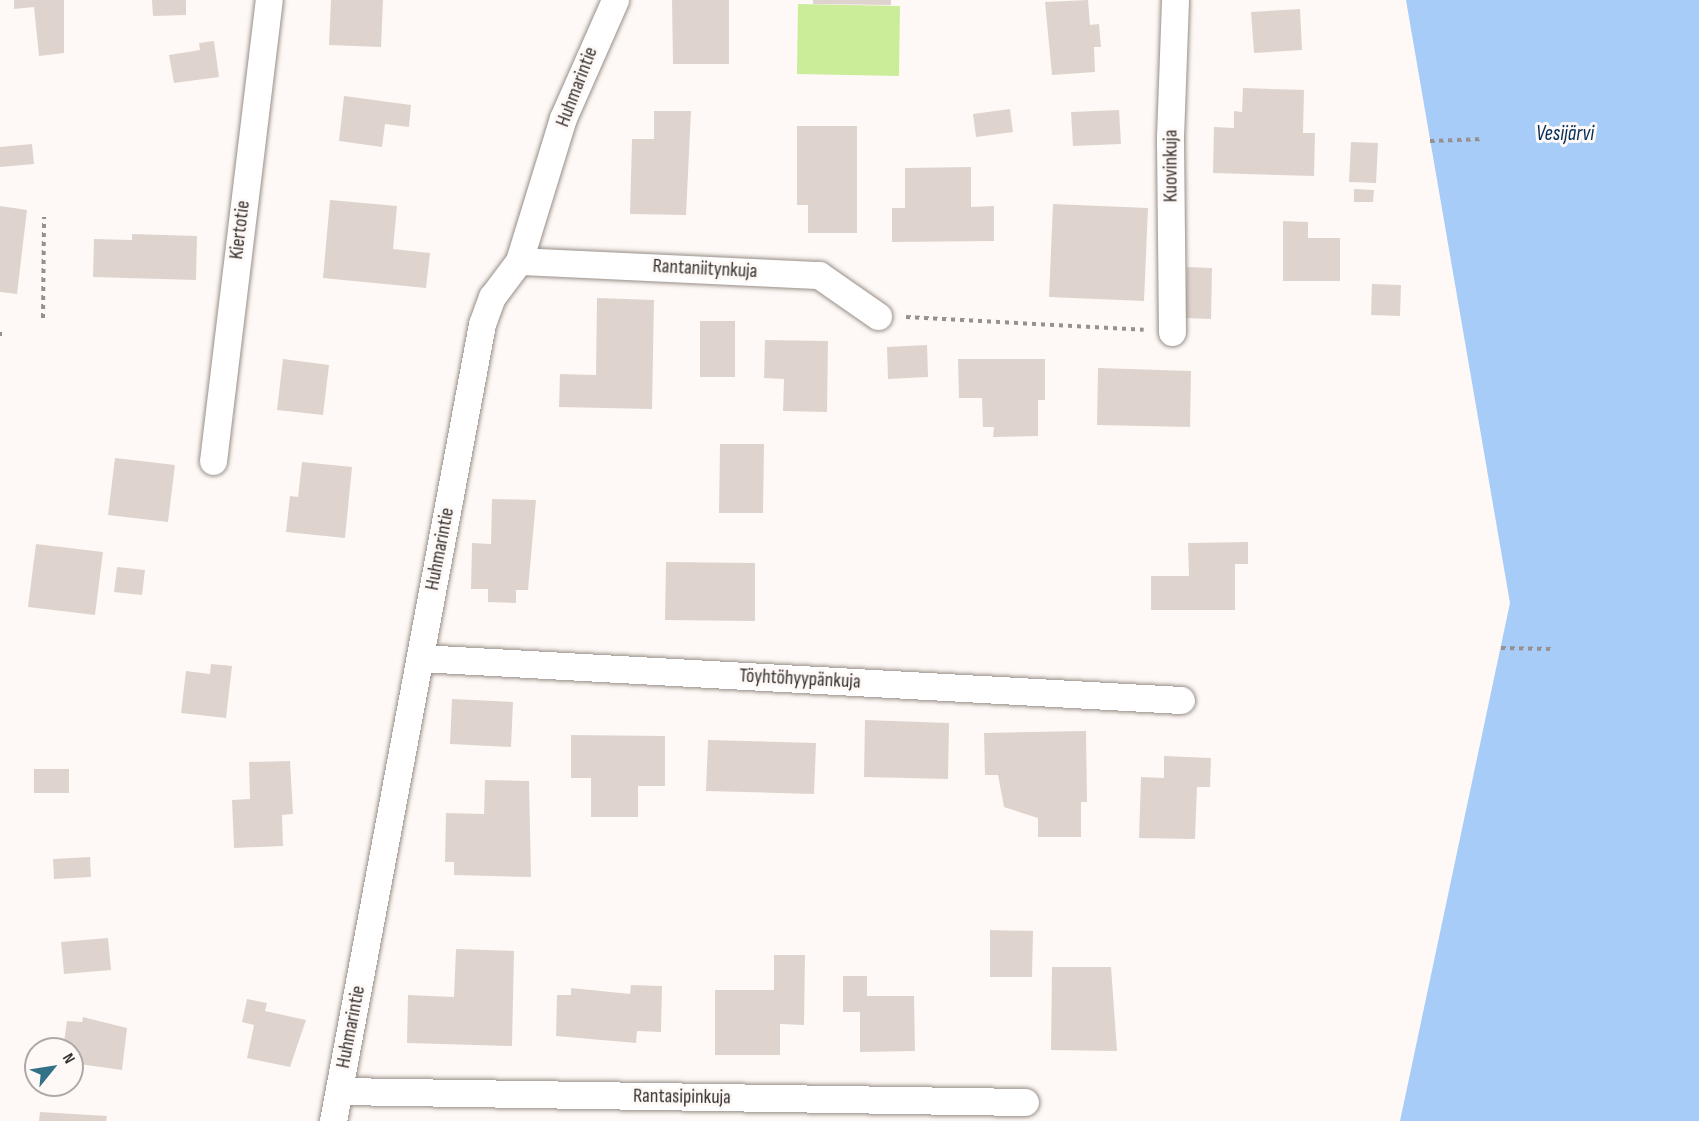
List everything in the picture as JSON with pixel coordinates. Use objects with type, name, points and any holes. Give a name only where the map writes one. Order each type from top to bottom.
[{"type":"street","name":"Kiertotie","points":[[213,461],[269,0]]},
{"type":"street","name":"Huhmarintie","points":[[333,1121],[482,324],[492,297],[519,261],[563,118],[615,0]]},
{"type":"street","name":"Kuovinkuja","points":[[1172,332],[1170,137],[1175,0]]},
{"type":"street","name":"Rantaniitynkuja","points":[[519,261],[819,275],[878,316]]},
{"type":"street","name":"Töyhtöhyypänkuja","points":[[420,658],[1181,700]]},
{"type":"street","name":"Rantasipinkuja","points":[[339,1091],[1025,1102]]},
{"type":"path","points":[[1430,141],[1483,139]]},
{"type":"path","points":[[44,217],[44,318]]},
{"type":"path","points":[[878,316],[1172,332]]},
{"type":"path","points":[[1500,648],[1552,649]]},
{"type":"green space","points":[[798,4],[900,6],[899,76],[797,74]]},
{"type":"water","name":"Vesijärvi","points":[[1406,0],[1699,0],[1699,1121],[1400,1121],[1510,603]]},
{"type":"building","points":[[14,0],[64,0],[64,53],[39,56],[34,7],[14,9]]},
{"type":"building","points":[[152,0],[186,0],[186,15],[153,16]]},
{"type":"building","points":[[331,0],[383,0],[381,47],[329,45]]},
{"type":"building","points":[[672,0],[729,0],[729,64],[673,64]]},
{"type":"building","points":[[813,0],[891,0],[891,5],[813,4]]},
{"type":"building","points":[[1088,0],[1090,25],[1099,24],[1101,47],[1094,47],[1095,72],[1052,75],[1045,2]]},
{"type":"building","points":[[1300,9],[1302,50],[1254,53],[1251,12]]},
{"type":"building","points":[[214,41],[219,77],[174,83],[169,55],[200,50],[199,43]]},
{"type":"building","points":[[1243,88],[1304,90],[1303,133],[1315,133],[1314,176],[1213,173],[1214,127],[1234,128],[1234,111],[1242,112]]},
{"type":"building","points":[[344,96],[411,105],[409,127],[385,124],[382,147],[339,141]]},
{"type":"building","points":[[1010,109],[1013,132],[976,137],[973,114]]},
{"type":"building","points":[[1119,110],[1121,144],[1073,146],[1071,112]]},
{"type":"building","points":[[654,111],[691,111],[686,215],[630,214],[632,139],[654,139]]},
{"type":"building","points":[[797,126],[857,126],[857,233],[808,233],[808,205],[797,205]]},
{"type":"building","points":[[1351,142],[1378,143],[1376,183],[1349,182]]},
{"type":"building","points":[[32,144],[34,164],[0,167],[0,147]]},
{"type":"building","points":[[971,167],[971,207],[994,206],[994,241],[892,242],[892,208],[905,208],[905,168]]},
{"type":"building","points":[[1354,189],[1374,190],[1373,202],[1354,202]]},
{"type":"building","points":[[330,200],[397,206],[393,249],[430,253],[426,288],[323,278]]},
{"type":"building","points":[[1053,204],[1148,208],[1144,301],[1049,297]]},
{"type":"building","points":[[0,206],[27,210],[17,294],[0,292]]},
{"type":"building","points":[[1283,221],[1308,222],[1308,238],[1340,238],[1340,281],[1283,281]]},
{"type":"building","points":[[132,234],[197,236],[196,280],[93,277],[94,239],[132,240]]},
{"type":"building","points":[[1187,267],[1212,268],[1211,319],[1185,318]]},
{"type":"building","points":[[1372,284],[1401,285],[1400,316],[1371,315]]},
{"type":"building","points":[[597,298],[654,300],[652,409],[559,407],[560,374],[596,375]]},
{"type":"building","points":[[700,321],[735,321],[735,377],[700,377]]},
{"type":"building","points":[[765,340],[828,341],[827,412],[783,411],[784,379],[764,378]]},
{"type":"building","points":[[927,345],[928,377],[888,379],[887,347]]},
{"type":"building","points":[[283,359],[329,365],[323,415],[277,410]]},
{"type":"building","points":[[958,359],[1045,359],[1045,400],[1038,400],[1038,436],[993,437],[994,427],[983,427],[982,398],[959,398]]},
{"type":"building","points":[[1098,368],[1191,371],[1190,427],[1097,425]]},
{"type":"building","points":[[720,444],[764,444],[763,513],[719,513]]},
{"type":"building","points":[[115,458],[175,465],[168,522],[108,515]]},
{"type":"building","points":[[302,462],[352,467],[345,538],[286,532],[290,496],[298,497]]},
{"type":"building","points":[[492,499],[536,500],[528,590],[516,590],[516,603],[488,602],[488,589],[471,589],[472,543],[491,544]]},
{"type":"building","points":[[1248,542],[1248,564],[1235,564],[1235,610],[1151,610],[1151,576],[1189,576],[1188,543]]},
{"type":"building","points":[[36,544],[103,552],[95,615],[28,607]]},
{"type":"building","points":[[666,562],[755,563],[755,621],[665,620]]},
{"type":"building","points":[[117,567],[145,570],[142,595],[114,592]]},
{"type":"building","points":[[211,664],[232,666],[226,718],[181,713],[186,671],[210,674]]},
{"type":"building","points":[[452,699],[513,702],[511,747],[450,744]]},
{"type":"building","points":[[865,720],[949,723],[948,779],[864,777]]},
{"type":"building","points":[[1086,731],[1087,802],[1081,802],[1081,837],[1038,837],[1038,818],[1004,807],[998,775],[985,775],[984,733]]},
{"type":"building","points":[[571,735],[665,736],[665,786],[638,786],[638,817],[591,817],[591,778],[571,778]]},
{"type":"building","points":[[708,740],[816,743],[814,794],[706,791]]},
{"type":"building","points":[[1164,756],[1211,758],[1210,787],[1197,787],[1195,839],[1139,838],[1141,777],[1164,778]]},
{"type":"building","points":[[290,761],[293,814],[282,815],[283,846],[234,848],[232,800],[250,799],[249,762]]},
{"type":"building","points":[[34,769],[69,769],[69,793],[34,793]]},
{"type":"building","points":[[485,780],[529,781],[531,877],[454,875],[454,862],[445,862],[446,813],[484,814]]},
{"type":"building","points":[[90,857],[91,877],[54,879],[53,859]]},
{"type":"building","points":[[990,930],[1033,931],[1032,977],[990,977]]},
{"type":"building","points":[[108,938],[111,970],[64,974],[61,942]]},
{"type":"building","points":[[456,949],[514,951],[512,1046],[407,1043],[408,995],[454,997]]},
{"type":"building","points":[[774,955],[805,955],[804,1025],[780,1024],[780,1055],[715,1055],[715,990],[774,990]]},
{"type":"building","points":[[1052,967],[1111,967],[1117,1051],[1051,1050]]},
{"type":"building","points":[[843,976],[867,976],[867,996],[914,996],[915,1051],[860,1052],[860,1012],[843,1012]]},
{"type":"building","points":[[631,985],[662,986],[661,1032],[637,1031],[636,1043],[556,1036],[557,995],[571,995],[571,988],[630,994]]},
{"type":"building","points":[[247,999],[267,1003],[265,1011],[306,1020],[290,1067],[247,1058],[254,1025],[242,1022]]},
{"type":"building","points":[[83,1017],[127,1028],[122,1070],[84,1065],[84,1037],[65,1037],[67,1021],[82,1022]]},
{"type":"building","points":[[40,1112],[107,1116],[106,1121],[39,1121]]}]
